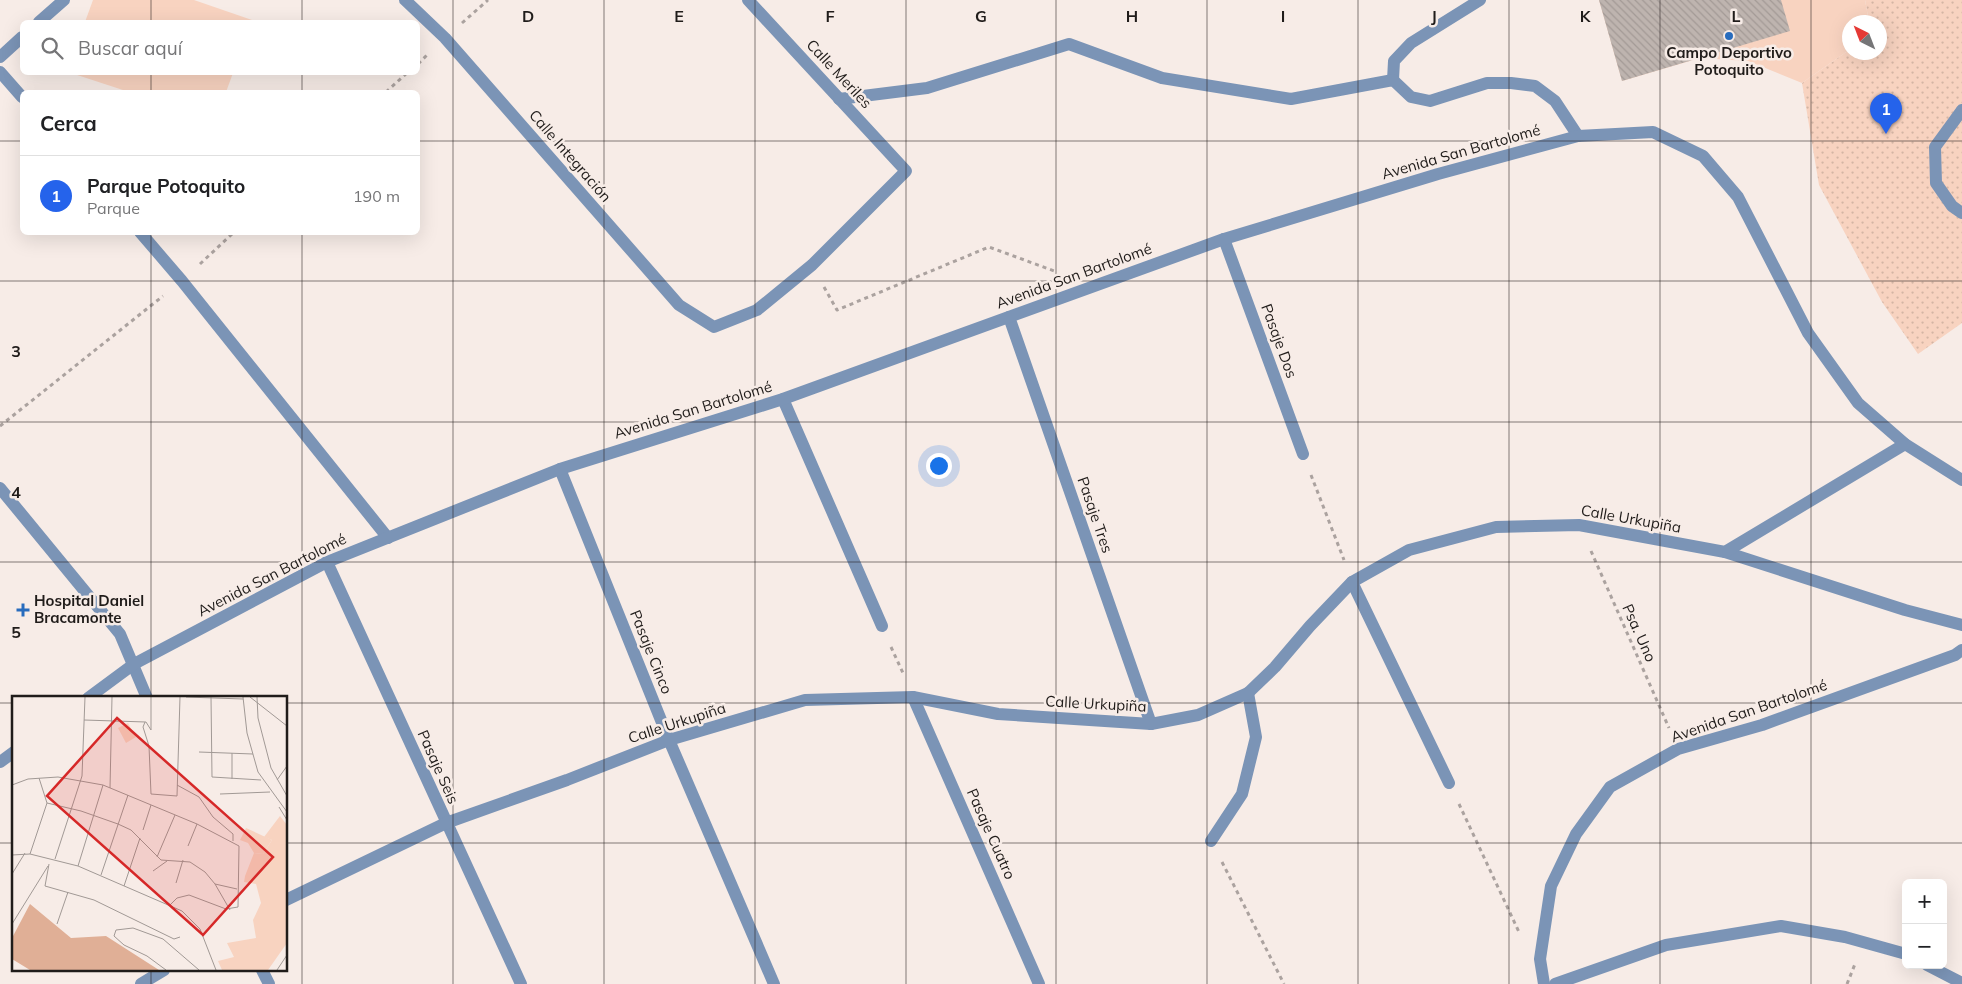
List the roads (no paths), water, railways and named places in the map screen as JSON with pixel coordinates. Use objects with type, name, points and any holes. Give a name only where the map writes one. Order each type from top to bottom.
[{"type":"street","points":[[41,20],[64,0]]},
{"type":"street","name":"Calle Integración","points":[[404,0],[445,38],[679,305],[714,327],[757,310],[812,265]]},
{"type":"street","name":"Calle Meriles","points":[[748,0],[906,171],[812,265]]},
{"type":"street","points":[[1480,0],[1411,43],[1394,61],[1393,80],[1411,97],[1430,101],[1487,83],[1511,83],[1534,86],[1555,101],[1578,136]]},
{"type":"street","points":[[0,57],[20,39]]},
{"type":"street","points":[[839,98],[927,88],[1069,44],[1162,78],[1291,99],[1393,80]]},
{"type":"street","points":[[0,72],[20,95]]},
{"type":"street","points":[[1962,110],[1935,147],[1936,183],[1952,206],[1962,213]]},
{"type":"street","name":"Avenida San Bartolomé","points":[[91,696],[134,664],[327,562],[560,469],[783,399],[1224,239],[1438,174],[1578,136],[1653,132],[1703,156],[1738,197],[1808,334],[1858,402],[1905,444],[1962,480]]},
{"type":"street","points":[[143,235],[182,281],[388,538]]},
{"type":"street","name":"Pasaje Dos","points":[[1224,239],[1303,454]]},
{"type":"street","name":"Pasaje Tres","points":[[1009,317],[1150,724]]},
{"type":"street","points":[[783,399],[882,626]]},
{"type":"street","points":[[1725,552],[1905,444]]},
{"type":"street","name":"Pasaje Cinco","points":[[560,469],[669,740],[774,984]]},
{"type":"street","points":[[0,488],[120,634],[146,696]]},
{"type":"street","name":"Calle Urkupiña","points":[[288,899],[446,823],[567,780],[669,740],[806,700],[912,697],[998,714],[1150,724],[1198,715],[1248,693],[1275,667],[1310,626],[1352,582],[1410,550],[1496,527],[1579,525],[1725,552],[1905,610],[1962,625]]},
{"type":"street","name":"Pasaje Seis","points":[[327,562],[521,984]]},
{"type":"street","points":[[1352,582],[1450,783]]},
{"type":"street","name":"Avenida San Bartolomé","points":[[1544,984],[1540,959],[1551,886],[1576,834],[1610,787],[1678,750],[1762,725],[1955,655],[1962,650]]},
{"type":"street","points":[[1211,841],[1242,794],[1256,737],[1248,693]]},
{"type":"street","name":"Pasaje Cuatro","points":[[912,697],[1040,984]]},
{"type":"street","points":[[0,762],[12,753]]},
{"type":"street","points":[[1554,984],[1666,945],[1781,926],[1846,937],[1902,953]]},
{"type":"street","points":[[1935,969],[1962,983]]},
{"type":"street","points":[[141,984],[161,972]]},
{"type":"street","points":[[263,972],[269,984]]},
{"type":"place","name":"Campo Deportivo Potoquito","points":[[1729,36]]},
{"type":"place","name":"Parque Potoquito","points":[[1886,134]]},
{"type":"place","name":"Hospital Daniel Bracamonte","points":[[23,610]]}]
